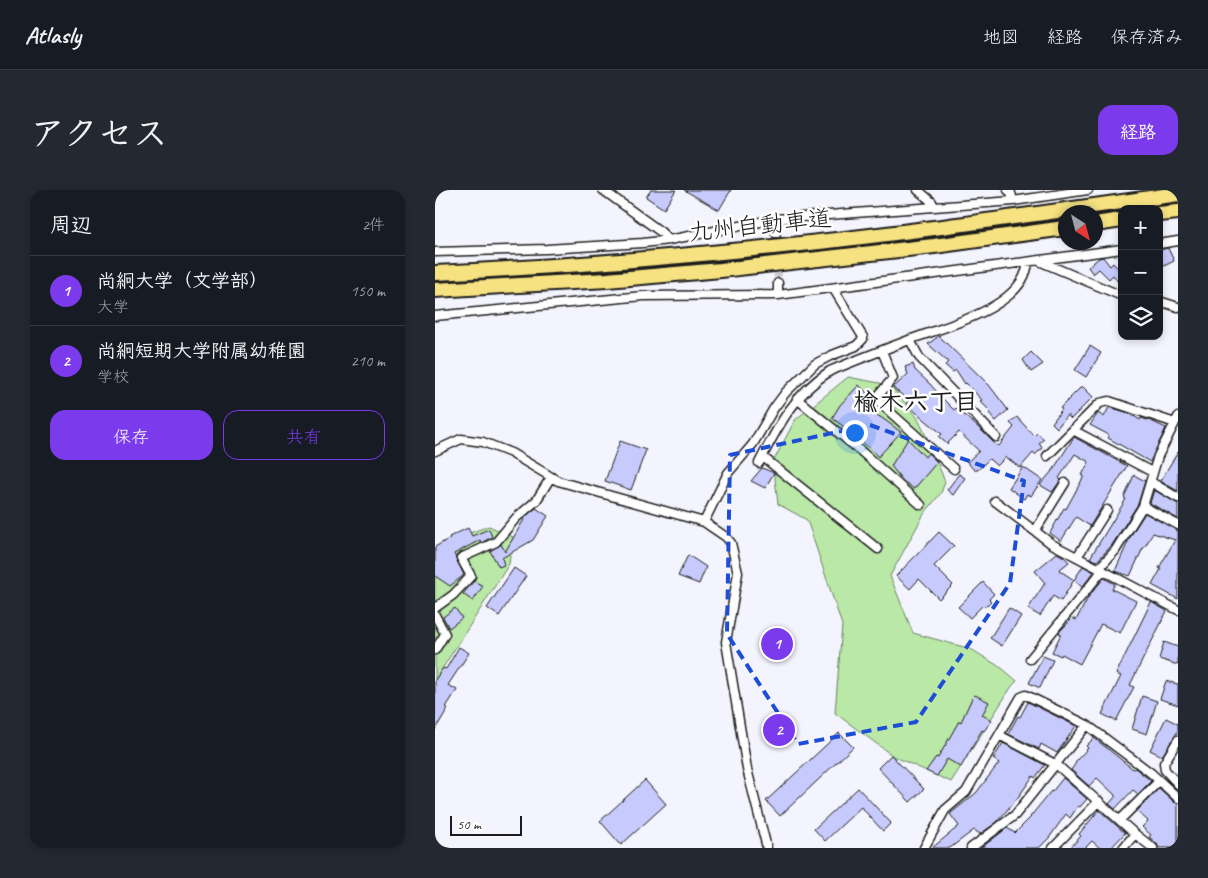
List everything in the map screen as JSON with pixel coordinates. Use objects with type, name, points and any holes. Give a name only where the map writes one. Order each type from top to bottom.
[{"type":"highway","name":"九州自動車道","points":[[435,273],[539,268],[760,248],[991,221],[1178,194]]},
{"type":"highway","points":[[1163,214],[1178,212]]},
{"type":"highway","points":[[1103,223],[1118,221]]},
{"type":"highway","name":"九州自動車道","points":[[435,290],[607,280],[721,270],[933,246],[1058,229]]},
{"type":"street","points":[[918,190],[932,202],[933,207]]},
{"type":"street","points":[[1008,190],[1011,192],[1013,201]]},
{"type":"street","points":[[435,252],[547,249],[669,240],[776,219],[1013,201],[1088,190]]},
{"type":"street","points":[[606,191],[669,240]]},
{"type":"street","points":[[776,219],[776,233]]},
{"type":"street","points":[[1163,243],[1178,241]]},
{"type":"street","points":[[435,316],[643,296],[778,295],[1118,250]]},
{"type":"street","points":[[1037,260],[1120,295]]},
{"type":"street","points":[[877,549],[761,460],[775,432],[806,388],[830,371],[981,314],[1013,292],[1027,272],[1028,262]]},
{"type":"street","points":[[778,283],[778,295]]},
{"type":"street","points":[[704,522],[728,473],[753,444],[785,392],[815,364],[856,346],[863,339],[833,288]]},
{"type":"street","points":[[1163,302],[1178,307]]},
{"type":"street","points":[[910,340],[919,357],[996,437]]},
{"type":"street","points":[[881,351],[893,378],[878,396],[881,404],[954,468]]},
{"type":"street","points":[[797,399],[863,453],[921,505]]},
{"type":"street","points":[[1030,658],[1115,551],[1143,506],[1158,456],[1177,420],[1109,401],[1100,402],[1047,456]]},
{"type":"street","points":[[1073,430],[1152,472]]},
{"type":"street","points":[[435,451],[461,439],[483,442],[511,453],[558,481],[704,522],[720,532],[731,543],[738,573],[726,642],[747,768],[767,848]]},
{"type":"street","points":[[435,608],[453,595],[471,576],[461,558],[496,542],[516,518],[536,502],[551,477]]},
{"type":"street","points":[[1151,482],[1178,498]]},
{"type":"street","points":[[1035,531],[1065,483]]},
{"type":"street","points":[[995,501],[1052,544],[1178,610]]},
{"type":"street","points":[[1143,506],[1178,525]]},
{"type":"street","points":[[1077,557],[1107,510]]},
{"type":"street","points":[[435,615],[445,634],[435,650]]},
{"type":"street","points":[[924,848],[945,810],[966,792],[1021,697],[1026,695],[1087,725],[1178,798]]},
{"type":"street","points":[[971,848],[1015,815],[1087,725]]},
{"type":"street","points":[[999,735],[1057,764],[1153,848]]},
{"type":"street","points":[[1178,740],[1164,764],[1165,770],[1178,784]]},
{"type":"street","points":[[1119,820],[1159,781]]},
{"type":"street","points":[[1053,848],[1099,802]]},
{"type":"street","points":[[1123,848],[1135,834]]},
{"type":"highlighted area","points":[[870,425],[1024,481],[1010,583],[916,722],[798,744],[727,634],[730,455]]},
{"type":"green space","points":[[848,377],[890,385],[917,417],[945,482],[941,493],[924,514],[890,576],[913,633],[971,649],[1003,669],[1017,681],[951,782],[893,756],[835,713],[842,625],[807,520],[778,504],[773,462],[795,420]]},
{"type":"green space","points":[[489,526],[513,537],[509,564],[435,680],[435,569],[456,538]]},
{"type":"building","points":[[651,190],[676,190],[664,209],[646,197]]},
{"type":"building","points":[[684,190],[731,190],[719,210]]},
{"type":"building","points":[[1168,248],[1174,261],[1164,266],[1163,264],[1163,249]]},
{"type":"building","points":[[1103,257],[1110,266],[1113,263],[1118,269],[1118,282],[1113,275],[1109,279],[1099,269],[1093,274],[1088,267]]},
{"type":"building","points":[[939,336],[989,385],[1008,410],[996,421],[989,413],[991,412],[980,401],[982,400],[965,384],[956,370],[953,372],[945,365],[948,362],[928,344]]},
{"type":"building","points":[[1090,346],[1101,353],[1086,377],[1075,370]]},
{"type":"building","points":[[1031,352],[1043,364],[1031,372],[1023,360]]},
{"type":"building","points":[[913,364],[915,370],[954,410],[956,408],[996,445],[999,446],[1014,427],[1010,423],[1017,417],[1034,436],[1037,433],[1044,439],[1039,443],[1042,448],[1035,455],[1033,453],[1020,468],[1006,457],[997,466],[989,459],[978,470],[974,470],[967,462],[979,451],[959,432],[947,444],[939,437],[942,434],[906,404],[908,400],[893,388],[908,374],[905,367]]},
{"type":"building","points":[[859,385],[867,393],[857,404],[882,418],[901,432],[878,457],[870,448],[848,433],[850,431],[832,418],[840,405]]},
{"type":"building","points":[[1082,386],[1093,397],[1071,419],[1067,415],[1057,428],[1052,423],[1062,409],[1060,408]]},
{"type":"building","points":[[1109,407],[1166,428],[1150,462],[1108,438],[1109,435],[1090,425],[1098,413],[1104,417]]},
{"type":"building","points":[[1074,437],[1127,466],[1090,526],[1076,517],[1061,541],[1050,533],[1064,508],[1066,509],[1084,476],[1082,475],[1089,462],[1075,454],[1052,492],[1040,485],[1053,470]]},
{"type":"building","points":[[908,439],[925,457],[928,453],[937,462],[914,489],[903,481],[891,466]]},
{"type":"building","points":[[620,441],[646,450],[631,490],[605,481]]},
{"type":"building","points":[[1178,452],[1178,491],[1160,481]]},
{"type":"building","points":[[1023,467],[1042,480],[1031,496],[1027,494],[1024,499],[1009,488]]},
{"type":"building","points":[[762,468],[774,473],[765,488],[751,481]]},
{"type":"building","points":[[959,474],[965,478],[953,495],[947,490]]},
{"type":"building","points":[[1134,475],[1145,481],[1138,504],[1112,545],[1097,561],[1090,558],[1126,499],[1124,498]]},
{"type":"building","points":[[1154,490],[1178,504],[1178,519],[1150,503]]},
{"type":"building","points":[[536,508],[548,516],[533,540],[502,558],[504,565],[499,567],[490,551],[501,544],[505,552],[526,516]]},
{"type":"building","points":[[1145,513],[1178,531],[1178,599],[1152,585],[1161,569],[1159,568],[1175,540],[1153,533],[1143,548],[1130,576],[1115,571],[1131,535]]},
{"type":"building","points":[[468,528],[472,536],[489,529],[492,537],[481,543],[480,540],[454,554],[464,575],[450,586],[435,576],[435,547],[449,537]]},
{"type":"building","points":[[939,532],[954,546],[934,566],[953,585],[939,599],[919,579],[910,589],[896,576]]},
{"type":"building","points":[[1057,553],[1069,562],[1059,570],[1074,580],[1061,601],[1053,596],[1040,616],[1028,609],[1045,583],[1035,571]]},
{"type":"building","points":[[688,555],[706,567],[699,584],[678,576]]},
{"type":"building","points":[[1083,566],[1094,572],[1082,587],[1074,580]]},
{"type":"building","points":[[514,568],[526,576],[499,616],[487,608]]},
{"type":"building","points":[[1104,578],[1115,584],[1112,589],[1136,601],[1120,633],[1101,624],[1080,664],[1062,654],[1061,656],[1052,652],[1061,634],[1059,633],[1060,631],[1073,618],[1076,620],[1089,596]]},
{"type":"building","points":[[474,581],[483,586],[473,601],[463,594]]},
{"type":"building","points":[[983,582],[994,594],[989,599],[991,601],[985,607],[983,605],[970,618],[958,607]]},
{"type":"building","points":[[1151,602],[1167,611],[1130,685],[1134,687],[1116,721],[1102,714],[1121,676],[1116,674]]},
{"type":"building","points":[[455,608],[462,618],[449,628],[443,617]]},
{"type":"building","points":[[1009,608],[1021,616],[1002,646],[990,638]]},
{"type":"building","points":[[1164,642],[1178,647],[1178,665],[1159,659]]},
{"type":"building","points":[[459,647],[469,653],[448,685],[457,690],[435,730],[435,680],[443,668],[446,669]]},
{"type":"building","points":[[1043,656],[1053,660],[1040,688],[1029,683]]},
{"type":"building","points":[[1166,681],[1178,684],[1178,705],[1160,699]]},
{"type":"building","points":[[975,695],[989,702],[982,715],[992,720],[984,731],[982,730],[961,767],[947,759],[937,776],[926,771],[936,757],[938,758],[959,721],[961,722]]},
{"type":"building","points":[[1142,696],[1157,701],[1147,734],[1132,729]]},
{"type":"building","points":[[1028,702],[1076,726],[1057,753],[1041,744],[1039,749],[1008,734]]},
{"type":"building","points":[[1166,718],[1178,724],[1178,731],[1162,756],[1150,750]]},
{"type":"building","points":[[839,733],[853,747],[780,816],[766,801]]},
{"type":"building","points":[[1094,738],[1151,781],[1138,794],[1133,790],[1115,809],[1109,804],[1116,796],[1097,778],[1089,786],[1071,770],[1075,762],[1088,748],[1086,746]]},
{"type":"building","points":[[1003,743],[1045,765],[1035,778],[1033,776],[996,823],[980,834],[974,830],[950,848],[932,848],[959,826],[950,814],[976,793],[999,763],[993,759]]},
{"type":"building","points":[[891,755],[924,789],[910,802],[878,768]]},
{"type":"building","points":[[1063,778],[1087,799],[1080,807],[1078,806],[1070,818],[1066,814],[1049,838],[1039,848],[981,848],[1007,828],[1015,833],[1031,817]]},
{"type":"building","points":[[645,780],[666,804],[621,845],[600,821]]},
{"type":"building","points":[[858,788],[891,823],[883,831],[861,807],[825,841],[814,829]]},
{"type":"building","points":[[1159,788],[1178,804],[1178,848],[1159,848],[1149,837],[1151,835],[1142,827],[1148,821],[1137,811]]},
{"type":"building","points":[[1099,810],[1125,833],[1111,848],[1100,848],[1092,841],[1085,848],[1070,848],[1081,836],[1079,834]]},
{"type":"tunnel","points":[[776,233],[778,283]]},
{"type":"place","name":"尚絅大学（文学部）","points":[[777,644]]},
{"type":"place","name":"尚絅短期大学附属幼稚園","points":[[779,730]]},
{"type":"district","name":"楡木六丁目","points":[[916,401]]}]
